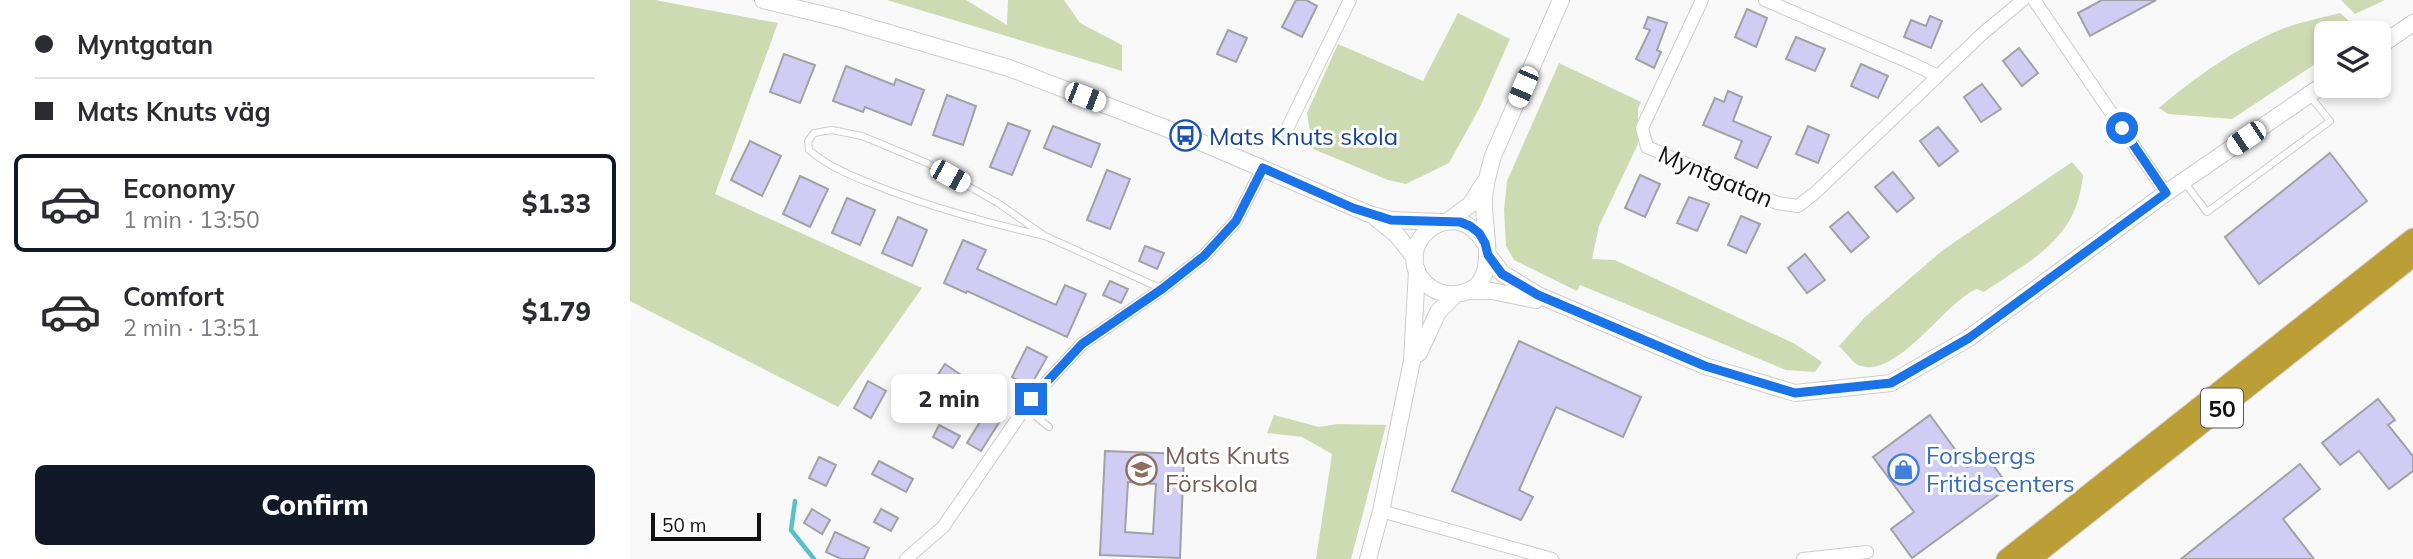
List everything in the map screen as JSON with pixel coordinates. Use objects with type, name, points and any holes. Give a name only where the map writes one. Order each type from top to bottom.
[{"type":"highway","name":"50","points":[[2006,559],[2413,238]]},
{"type":"highway","name":"50","points":[[2031,559],[2413,257]]},
{"type":"street","points":[[763,0],[841,19],[1009,68],[1186,136],[1369,214],[1391,220],[1460,222],[1479,233],[1502,274],[1513,281],[1562,306],[1705,366],[1795,393],[1891,383],[1969,338],[2166,193],[2314,91]]},
{"type":"street","points":[[1286,131],[1350,0]]},
{"type":"street","points":[[1407,392],[1428,330],[1438,312],[1483,276],[1487,249],[1484,198],[1493,156],[1561,0]]},
{"type":"street","name":"Myntgatan","points":[[1702,0],[1642,128],[1647,147],[1777,203],[1798,206],[1982,34],[2023,0]]},
{"type":"street","points":[[1765,0],[1938,76]]},
{"type":"street","points":[[2034,0],[2166,193]]},
{"type":"street","points":[[2391,38],[2413,23]]},
{"type":"street","points":[[906,559],[943,527],[1025,408],[1082,344],[1162,289],[1204,256],[1236,221],[1263,168]]},
{"type":"street","points":[[1368,559],[1407,392],[1415,338],[1417,246],[1422,235],[1431,227],[1445,222],[1471,204],[1488,174]]},
{"type":"street","points":[[1369,214],[1397,235],[1416,264],[1423,281],[1432,289],[1444,294],[1462,292],[1513,295],[1562,306]]},
{"type":"street","points":[[1381,511],[1552,559]]},
{"type":"street","points":[[1803,559],[1867,552]]},
{"type":"lane","points":[[2183,181],[2207,212],[2330,121],[2309,95]]},
{"type":"lane","points":[[1045,236],[998,203],[927,163],[862,136],[832,130],[814,133],[808,141],[809,150],[821,160],[869,183],[942,210],[1045,236],[1162,289]]},
{"type":"lane","points":[[1025,408],[1049,426]]},
{"type":"green space","points":[[630,0],[655,0],[778,23],[715,194],[922,288],[838,407],[630,301]]},
{"type":"green space","points":[[887,0],[966,0],[1007,25],[1008,0],[1064,0],[1080,23],[1122,45],[1122,71]]},
{"type":"green space","points":[[2341,0],[2385,0],[2355,14]]},
{"type":"green space","points":[[1458,13],[1510,39],[1480,107],[1449,163],[1406,184],[1388,180],[1313,149],[1307,113],[1338,44],[1423,81]]},
{"type":"green space","points":[[2340,13],[2348,20],[2314,21],[2314,65],[2232,119],[2168,114],[2159,108],[2202,74],[2233,54],[2289,27]]},
{"type":"green space","points":[[1559,63],[1641,102],[1638,109],[1638,144],[1599,226],[1592,259],[1615,260],[1795,344],[1822,362],[1815,372],[1786,370],[1580,285],[1577,291],[1514,260],[1506,246],[1504,210],[1507,181]]},
{"type":"green space","points":[[2072,162],[2083,175],[2072,216],[2062,232],[2035,257],[1984,292],[1977,289],[1964,297],[1920,338],[1888,362],[1873,367],[1858,365],[1839,346],[1865,317],[1943,250]]},
{"type":"green space","points":[[1274,415],[1319,427],[1338,424],[1386,425],[1351,559],[1316,559],[1332,454],[1302,437],[1267,433]]},
{"type":"building","points":[[1296,0],[1306,0],[1317,6],[1302,37],[1282,27]]},
{"type":"building","points":[[2102,0],[2156,0],[2090,36],[2078,13]]},
{"type":"building","points":[[1747,9],[1767,18],[1756,47],[1735,37]]},
{"type":"building","points":[[1930,16],[1942,21],[1931,48],[1904,37],[1911,20],[1926,26]]},
{"type":"building","points":[[1648,17],[1667,23],[1657,50],[1661,52],[1654,68],[1636,59],[1650,30],[1644,28]]},
{"type":"building","points":[[1228,30],[1247,38],[1236,62],[1217,54]]},
{"type":"building","points":[[1796,37],[1825,49],[1815,71],[1786,59]]},
{"type":"building","points":[[2019,48],[2038,73],[2022,86],[2003,61]]},
{"type":"building","points":[[784,54],[815,65],[800,103],[770,92]]},
{"type":"building","points":[[1861,64],[1888,76],[1878,98],[1851,86]]},
{"type":"building","points":[[846,66],[894,85],[896,79],[924,90],[911,125],[865,107],[863,112],[833,101]]},
{"type":"building","points":[[1982,84],[2001,109],[1981,122],[1964,97]]},
{"type":"building","points":[[1728,91],[1742,97],[1733,121],[1771,137],[1757,168],[1735,158],[1742,141],[1703,125],[1715,98],[1724,102]]},
{"type":"building","points":[[947,95],[976,106],[963,145],[933,135]]},
{"type":"building","points":[[1008,123],[1030,131],[1012,175],[990,167]]},
{"type":"building","points":[[1053,126],[1100,144],[1091,167],[1044,148]]},
{"type":"building","points":[[1808,126],[1829,135],[1818,163],[1796,154]]},
{"type":"building","points":[[1938,127],[1958,151],[1939,166],[1920,141]]},
{"type":"building","points":[[750,141],[781,156],[762,196],[731,180]]},
{"type":"building","points":[[2330,153],[2367,201],[2259,284],[2225,237]]},
{"type":"building","points":[[1107,170],[1130,179],[1110,229],[1087,220]]},
{"type":"building","points":[[1893,172],[1914,198],[1897,212],[1875,187]]},
{"type":"building","points":[[1640,175],[1660,184],[1645,217],[1625,208]]},
{"type":"building","points":[[800,176],[828,189],[810,227],[783,214]]},
{"type":"building","points":[[1689,197],[1709,204],[1697,231],[1677,223]]},
{"type":"building","points":[[847,198],[875,210],[860,245],[832,233]]},
{"type":"building","points":[[1848,212],[1869,237],[1851,252],[1830,227]]},
{"type":"building","points":[[1741,216],[1760,224],[1746,253],[1728,245]]},
{"type":"building","points":[[898,217],[927,230],[912,266],[882,253]]},
{"type":"building","points":[[963,240],[986,250],[977,269],[1056,305],[1065,285],[1086,294],[1067,337],[944,283]]},
{"type":"building","points":[[1145,246],[1164,253],[1157,269],[1139,261]]},
{"type":"building","points":[[1805,254],[1825,280],[1807,293],[1788,268]]},
{"type":"building","points":[[1110,281],[1128,289],[1121,303],[1103,295]]},
{"type":"building","points":[[1519,341],[1641,397],[1623,437],[1556,407],[1519,490],[1533,497],[1521,520],[1452,491]]},
{"type":"building","points":[[1027,347],[1047,357],[1030,387],[1012,377]]},
{"type":"building","points":[[945,364],[961,375],[953,387],[937,376]]},
{"type":"building","points":[[868,381],[886,391],[871,418],[854,408]]},
{"type":"building","points":[[2378,399],[2395,420],[2388,425],[2413,456],[2413,471],[2389,489],[2359,451],[2340,465],[2322,443]]},
{"type":"building","points":[[986,412],[1000,421],[981,451],[967,443]]},
{"type":"building","points":[[1930,415],[1968,467],[1986,455],[2009,487],[1912,558],[1891,529],[1914,512],[1873,457]]},
{"type":"building","points":[[939,425],[960,436],[953,448],[933,437]]},
{"type":"building","points":[[1105,451],[1184,454],[1180,558],[1100,555]],"holes":[[[1128,482],[1156,484],[1153,534],[1125,532]]]},
{"type":"building","points":[[819,457],[836,465],[826,486],[809,478]]},
{"type":"building","points":[[879,461],[913,479],[906,492],[872,474]]},
{"type":"building","points":[[2300,464],[2320,489],[2283,519],[2314,559],[2181,559]]},
{"type":"building","points":[[812,509],[830,520],[822,534],[804,523]]},
{"type":"building","points":[[881,509],[898,518],[891,531],[874,522]]},
{"type":"building","points":[[835,532],[869,548],[864,559],[841,559],[826,552]]},
{"type":"waterway","points":[[795,501],[791,530],[814,559]]},
{"type":"place","name":"Mats Knuts skola","points":[[1186,136]]},
{"type":"place","name":"Mats Knuts Förskola","points":[[1142,469]]},
{"type":"place","name":"Forsbergs Fritidscenters","points":[[1903,469]]},
{"type":"route","points":[[1031,399],[1082,344],[1162,289],[1204,256],[1236,221],[1263,168],[1369,214],[1391,220],[1448,221],[1470,226],[1479,233],[1488,255],[1502,274],[1513,281],[1562,306],[1705,366],[1795,393],[1891,383],[1969,338],[2166,193],[2122,128]]}]
